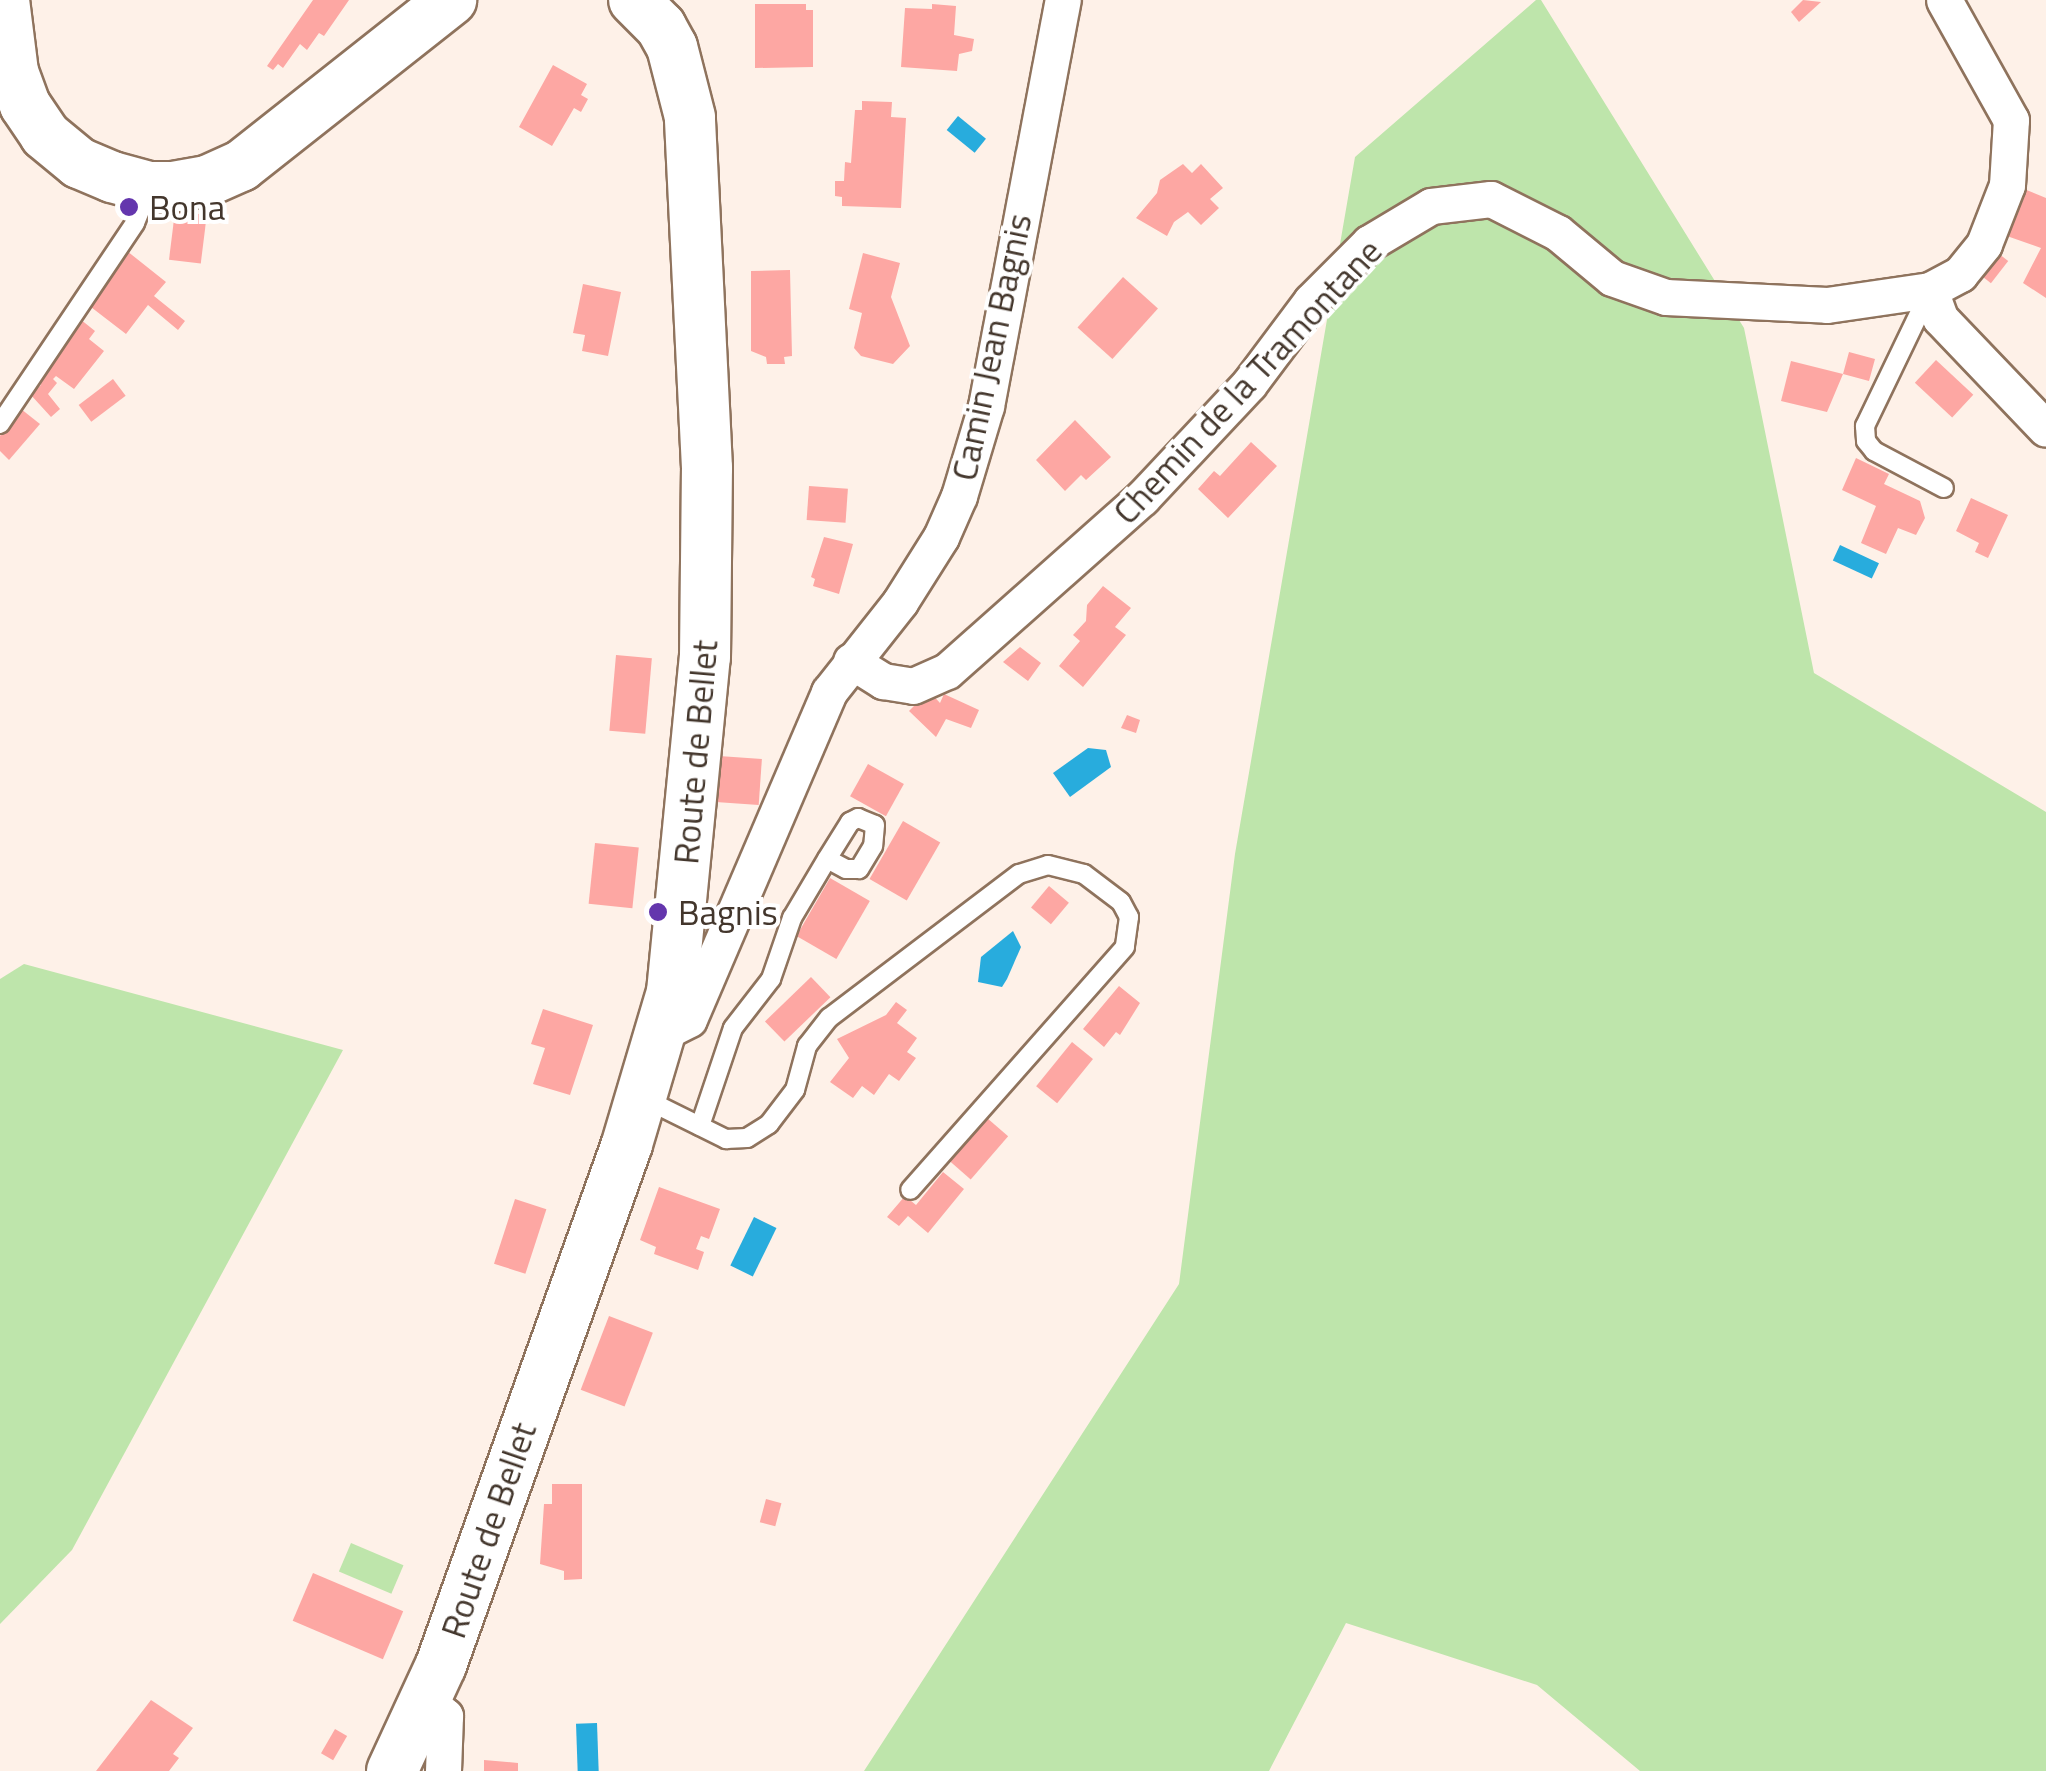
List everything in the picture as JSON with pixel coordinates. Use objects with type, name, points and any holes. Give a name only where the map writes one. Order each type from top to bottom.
[{"type":"main road","points":[[4,0],[13,72],[25,106],[44,136],[79,163],[149,187],[207,181],[241,166],[451,0]]},
{"type":"main road","name":"Route de Bellet","points":[[392,1771],[426,1700],[642,1098],[672,992],[705,657],[708,468],[690,117],[672,46],[661,27],[634,0]]},
{"type":"street","name":"Camin Jean Bagnis","points":[[662,1034],[689,1019],[830,692],[900,602],[941,537],[971,462],[1063,0]]},
{"type":"street","name":"Chemin de la Tramontane","points":[[851,661],[883,680],[913,686],[947,672],[1142,498],[1249,384],[1311,302],[1369,243],[1431,206],[1490,199],[1558,233],[1612,278],[1666,297],[1827,305],[1930,290],[1960,274],[1984,244],[2008,185],[2012,120],[1944,0]]},
{"type":"street","points":[[1930,290],[1940,318],[2046,430]]},
{"type":"street","points":[[426,1700],[446,1716],[443,1771]]},
{"type":"lane","points":[[0,424],[136,223],[149,187]]},
{"type":"lane","points":[[1930,290],[1865,426],[1866,442],[1874,451],[1944,488]]},
{"type":"lane","points":[[700,1126],[733,1028],[771,979],[792,918],[827,859]]},
{"type":"lane","points":[[642,1098],[726,1138],[748,1138],[770,1124],[795,1090],[808,1046],[829,1018],[1019,874],[1048,865],[1084,874],[1121,902],[1128,917],[1125,947],[910,1190]]},
{"type":"green space","points":[[1536,0],[1541,0],[1744,328],[1814,673],[2046,812],[2046,1771],[1640,1771],[1537,1685],[1346,1623],[1269,1771],[864,1771],[1179,1284],[1235,854],[1355,157]]},
{"type":"green space","points":[[24,964],[343,1050],[72,1550],[0,1624],[0,979]]},
{"type":"green space","points":[[351,1543],[403,1565],[391,1594],[339,1572]]},
{"type":"water","points":[[958,116],[986,139],[975,153],[947,130]]},
{"type":"water","points":[[1840,545],[1879,563],[1872,579],[1833,560]]},
{"type":"water","points":[[1088,748],[1106,750],[1111,767],[1070,797],[1053,773]]},
{"type":"water","points":[[1013,931],[1021,947],[1002,987],[978,982],[981,957]]},
{"type":"water","points":[[754,1217],[776,1228],[753,1276],[730,1266]]},
{"type":"water","points":[[597,1723],[599,1771],[578,1771],[576,1724]]},
{"type":"building","points":[[313,0],[349,0],[324,36],[319,33],[307,50],[300,44],[283,68],[278,64],[273,70],[267,66]]},
{"type":"building","points":[[1803,0],[1821,2],[1799,22],[1791,12]]},
{"type":"building","points":[[755,4],[806,4],[806,10],[813,10],[813,67],[755,68]]},
{"type":"building","points":[[932,4],[956,6],[954,35],[974,39],[972,51],[959,54],[957,71],[901,67],[905,8],[932,9]]},
{"type":"building","points":[[553,65],[587,84],[581,95],[588,99],[581,112],[574,108],[552,146],[519,127]]},
{"type":"building","points":[[862,101],[892,102],[891,117],[906,118],[901,208],[842,206],[842,197],[835,196],[835,181],[844,181],[845,162],[851,163],[855,110],[862,110]]},
{"type":"building","points":[[1183,164],[1192,173],[1201,164],[1223,188],[1210,199],[1219,208],[1201,225],[1188,212],[1174,222],[1167,236],[1136,218],[1157,193],[1160,180]]},
{"type":"building","points":[[2024,189],[2046,198],[2046,298],[2023,283],[2041,248],[2004,235]]},
{"type":"building","points":[[175,211],[207,215],[201,264],[169,260]]},
{"type":"building","points":[[1994,250],[2008,261],[1991,283],[1977,272]]},
{"type":"building","points":[[127,251],[166,282],[154,296],[185,321],[178,330],[148,305],[126,334],[87,304]]},
{"type":"building","points":[[863,253],[900,263],[891,297],[910,346],[893,364],[861,356],[854,348],[862,313],[849,309]]},
{"type":"building","points":[[790,270],[792,356],[784,357],[785,364],[767,364],[766,357],[751,351],[751,271]]},
{"type":"building","points":[[1123,277],[1158,308],[1112,359],[1077,328]]},
{"type":"building","points":[[583,284],[621,292],[608,356],[582,351],[585,335],[573,333]]},
{"type":"building","points":[[80,319],[95,331],[89,339],[104,351],[74,389],[56,376],[53,379],[57,383],[48,394],[60,409],[51,417],[30,394],[41,385],[36,379]]},
{"type":"building","points":[[1849,352],[1875,359],[1869,381],[1843,374]]},
{"type":"building","points":[[1936,360],[1973,395],[1952,417],[1915,383]]},
{"type":"building","points":[[1791,361],[1843,374],[1827,412],[1781,401]]},
{"type":"building","points":[[113,379],[126,396],[91,422],[79,405]]},
{"type":"building","points":[[21,409],[40,424],[9,460],[0,451],[0,436]]},
{"type":"building","points":[[1075,420],[1111,457],[1086,480],[1081,475],[1065,491],[1036,460]]},
{"type":"building","points":[[1251,442],[1277,466],[1228,518],[1198,489],[1214,471],[1220,476]]},
{"type":"building","points":[[1856,458],[1889,474],[1884,484],[1920,501],[1925,518],[1916,535],[1898,528],[1886,554],[1861,543],[1876,506],[1842,490]]},
{"type":"building","points":[[809,486],[848,489],[846,523],[807,520]]},
{"type":"building","points":[[1971,498],[2008,515],[1988,558],[1975,552],[1979,543],[1956,531]]},
{"type":"building","points":[[824,537],[853,544],[839,594],[813,586],[815,579],[811,577]]},
{"type":"building","points":[[1103,586],[1131,608],[1115,627],[1126,635],[1083,687],[1059,666],[1080,641],[1073,635],[1086,621],[1087,605]]},
{"type":"building","points":[[1020,647],[1041,663],[1028,681],[1003,662]]},
{"type":"building","points":[[616,655],[652,658],[645,734],[609,731]]},
{"type":"building","points":[[929,691],[940,703],[944,694],[979,710],[971,728],[946,719],[936,737],[909,711]]},
{"type":"building","points":[[1127,715],[1140,720],[1136,733],[1121,728]]},
{"type":"building","points":[[719,756],[762,759],[759,805],[716,802]]},
{"type":"building","points":[[868,764],[904,784],[886,816],[850,796]]},
{"type":"building","points":[[903,821],[940,842],[907,901],[870,879]]},
{"type":"building","points":[[595,843],[639,848],[632,908],[589,904]]},
{"type":"building","points":[[830,878],[870,901],[836,959],[796,936]]},
{"type":"building","points":[[1049,886],[1069,903],[1051,924],[1031,907]]},
{"type":"building","points":[[811,977],[830,997],[784,1042],[765,1021]]},
{"type":"building","points":[[1119,986],[1140,1003],[1120,1035],[1116,1032],[1104,1047],[1083,1029]]},
{"type":"building","points":[[896,1002],[907,1010],[897,1023],[917,1038],[907,1052],[916,1058],[899,1081],[889,1074],[874,1095],[862,1086],[853,1098],[830,1082],[849,1058],[837,1039],[886,1015]]},
{"type":"building","points":[[543,1009],[593,1025],[570,1095],[533,1084],[545,1048],[531,1044]]},
{"type":"building","points":[[1072,1042],[1093,1059],[1057,1103],[1036,1086]]},
{"type":"building","points":[[987,1118],[1008,1136],[971,1179],[950,1161]]},
{"type":"building","points":[[943,1172],[964,1189],[928,1233],[908,1216],[899,1226],[887,1217],[905,1196],[916,1205]]},
{"type":"building","points":[[659,1187],[720,1209],[709,1239],[701,1236],[696,1249],[704,1252],[698,1270],[654,1254],[656,1247],[640,1240]]},
{"type":"building","points":[[515,1199],[546,1209],[525,1274],[494,1264]]},
{"type":"building","points":[[609,1316],[653,1333],[625,1407],[581,1390]]},
{"type":"building","points":[[552,1484],[582,1484],[582,1579],[564,1580],[564,1571],[540,1564],[544,1504],[552,1504]]},
{"type":"building","points":[[766,1499],[781,1503],[775,1526],[760,1522]]},
{"type":"building","points":[[313,1573],[403,1611],[383,1659],[293,1621]]},
{"type":"building","points":[[151,1700],[193,1728],[173,1754],[179,1758],[169,1771],[96,1771]]},
{"type":"building","points":[[335,1729],[347,1736],[333,1760],[321,1753]]},
{"type":"building","points":[[484,1760],[518,1763],[518,1771],[484,1771]]},
{"type":"place","name":"Bona","points":[[129,207]]},
{"type":"place","name":"Bagnis","points":[[658,912]]}]
